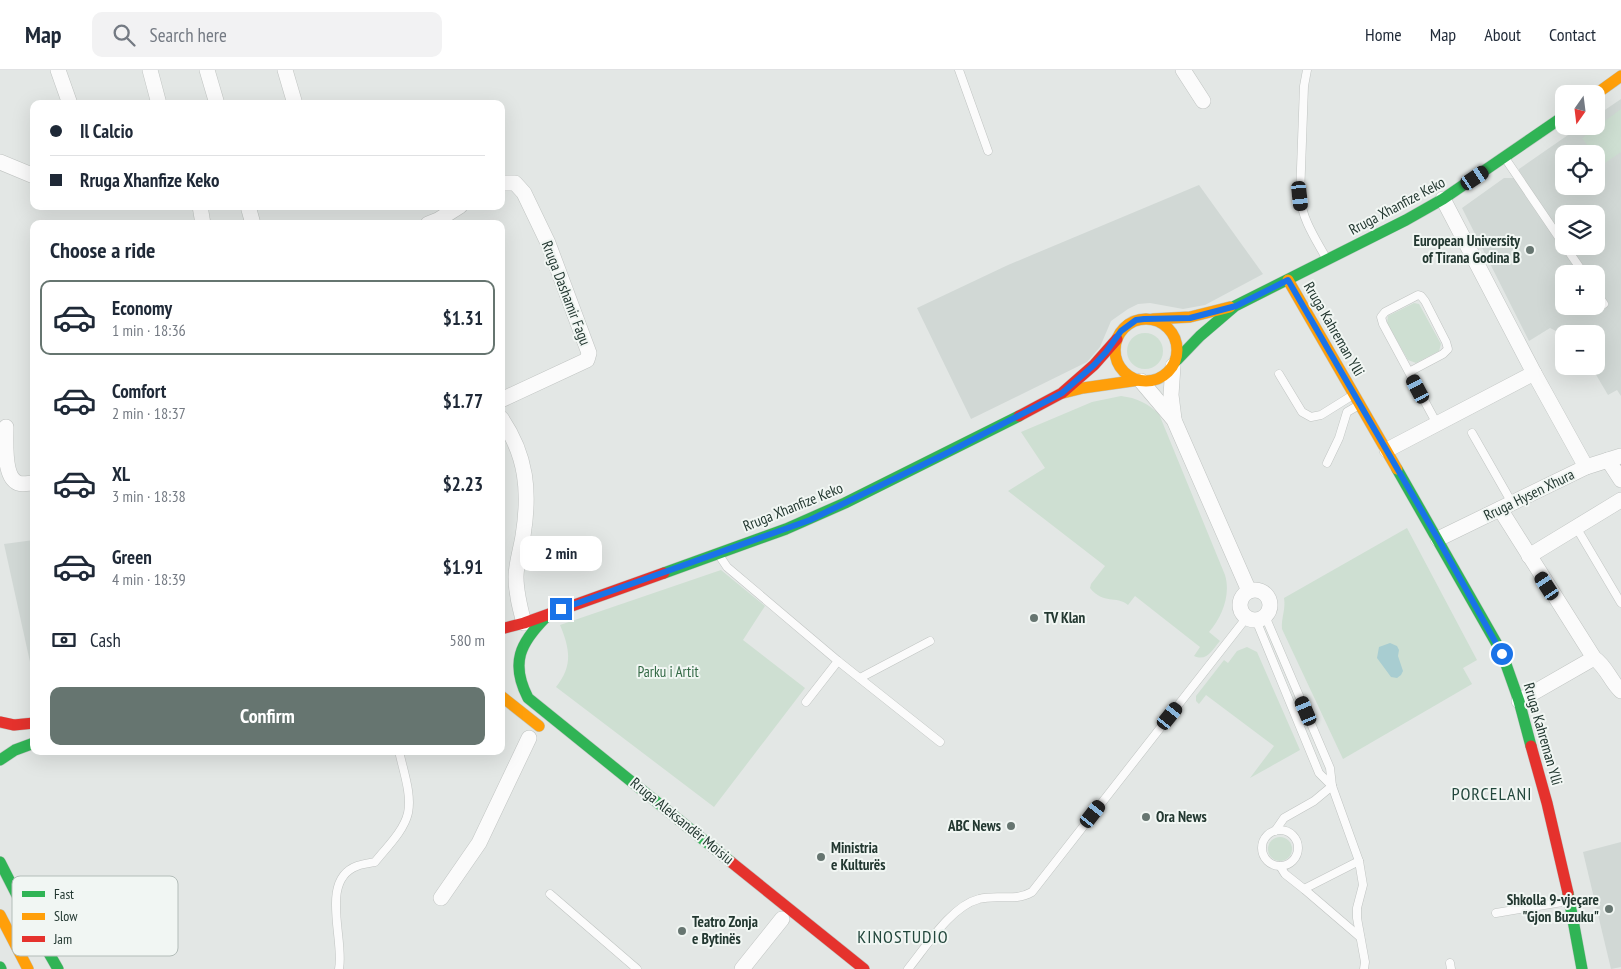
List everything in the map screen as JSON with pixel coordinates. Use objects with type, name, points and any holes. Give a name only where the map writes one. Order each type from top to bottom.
[{"type":"main road","points":[[1605,88],[1621,76]]},
{"type":"main road","name":"Rruga Xhanfize Keko","points":[[1153,319],[1190,318],[1236,306],[1406,220],[1443,199],[1555,122]]},
{"type":"main road","name":"Rruga Kahreman Ylli","points":[[1288,280],[1358,399],[1502,654],[1519,701],[1547,803],[1570,901],[1582,969]]},
{"type":"main road","name":"Rruga Xhanfize Keko","points":[[1174,364],[1200,336],[1236,306]]},
{"type":"main road","points":[[1153,319],[1162,322],[1174,336],[1178,344],[1178,354],[1168,373],[1151,381],[1140,381],[1124,372],[1116,356],[1115,347],[1121,331],[1136,320],[1153,319]]},
{"type":"main road","name":"Rruga Xhanfize Keko","points":[[505,628],[524,623],[810,520],[949,452],[1062,393],[1094,365],[1117,338]]},
{"type":"main road","name":"Rruga Xhanfize Keko","points":[[1062,393],[1083,388],[1140,381]]},
{"type":"main road","points":[[528,698],[517,675],[518,658],[527,638],[551,613]]},
{"type":"main road","points":[[507,640],[524,623]]},
{"type":"main road","points":[[512,687],[864,969]]},
{"type":"main road","points":[[505,699],[552,736]]},
{"type":"main road","points":[[0,722],[14,725],[30,723]]},
{"type":"main road","points":[[0,760],[15,750],[30,744]]},
{"type":"main road","points":[[0,862],[12,886]]},
{"type":"main road","points":[[0,916],[12,939]]},
{"type":"main road","points":[[21,956],[28,969]]},
{"type":"main road","points":[[51,956],[58,969]]},
{"type":"street","points":[[58,70],[69,100]]},
{"type":"street","points":[[150,70],[158,100]]},
{"type":"street","points":[[207,70],[216,100]]},
{"type":"street","points":[[285,70],[294,100]]},
{"type":"street","points":[[1183,70],[1203,101]]},
{"type":"street","points":[[0,162],[30,174]]},
{"type":"street","name":"Rruga Dashamir Fagu","points":[[505,182],[515,183],[524,194],[548,243],[588,353],[587,360],[505,398]]},
{"type":"street","points":[[1443,199],[1534,373],[1586,467]]},
{"type":"street","points":[[438,220],[454,210]]},
{"type":"street","points":[[1174,364],[1171,395],[1174,420],[1249,591]]},
{"type":"street","points":[[1387,450],[1534,373]]},
{"type":"street","points":[[1140,381],[1174,420]]},
{"type":"street","points":[[505,424],[511,433],[525,468],[526,515],[516,576],[519,604],[524,623]]},
{"type":"street","points":[[3,425],[9,473],[12,479],[20,484],[30,483]]},
{"type":"street","points":[[1615,458],[1621,480]]},
{"type":"street","name":"Rruga Hysen Xhura","points":[[1438,539],[1586,467],[1615,458]]},
{"type":"street","points":[[1529,556],[1621,500]]},
{"type":"street","points":[[1506,506],[1529,556],[1594,658],[1602,664],[1616,687],[1621,691]]},
{"type":"street","points":[[1249,591],[1263,592],[1269,598],[1270,608],[1256,617],[1241,610],[1240,601],[1245,593],[1249,591]]},
{"type":"street","points":[[1519,701],[1594,658]]},
{"type":"street","points":[[442,898],[479,843],[529,738]]},
{"type":"street","points":[[742,969],[781,919]]},
{"type":"lane","points":[[959,70],[988,151]]},
{"type":"lane","points":[[1307,70],[1304,86],[1300,207],[1305,221],[1326,260]]},
{"type":"lane","points":[[1505,158],[1555,233]]},
{"type":"lane","points":[[1409,372],[1443,354],[1448,349],[1425,301],[1418,295],[1385,312],[1381,317],[1383,324],[1437,424]]},
{"type":"lane","name":"Rruga Kahreman Ylli","points":[[1278,374],[1302,412],[1311,417],[1321,415],[1358,399]]},
{"type":"lane","points":[[1327,463],[1339,438],[1347,412],[1358,399]]},
{"type":"lane","points":[[1472,433],[1506,506]]},
{"type":"lane","points":[[1576,527],[1621,603]]},
{"type":"lane","points":[[717,552],[726,567],[838,661],[940,742]]},
{"type":"lane","points":[[1256,617],[1313,727],[1330,768],[1332,786],[1359,861],[1362,885],[1357,908],[1365,962],[1364,969]]},
{"type":"lane","points":[[1256,617],[1319,773],[1332,786]]},
{"type":"lane","points":[[908,969],[954,912],[967,903],[980,898],[1024,896],[1032,892],[1256,617]]},
{"type":"lane","points":[[860,678],[930,641]]},
{"type":"lane","points":[[806,702],[838,661]]},
{"type":"lane","points":[[1301,732],[1313,727]]},
{"type":"lane","points":[[339,969],[335,898],[338,884],[346,873],[356,866],[376,862],[403,825],[408,814],[409,798],[400,755]]},
{"type":"lane","points":[[1275,831],[1284,818],[1314,801],[1332,786]]},
{"type":"lane","points":[[1282,830],[1294,836],[1298,849],[1292,861],[1280,866],[1272,865],[1266,860],[1262,846],[1269,834],[1282,830]]},
{"type":"lane","points":[[1304,889],[1359,861]]},
{"type":"lane","points":[[1280,866],[1285,874],[1360,937]]},
{"type":"lane","points":[[550,894],[637,969]]},
{"type":"lane","points":[[1496,913],[1570,901]]},
{"type":"shaded area","points":[[1621,99],[1621,396],[1617,390],[1608,395],[1596,375],[1605,375],[1605,325],[1555,325],[1555,330],[1550,328],[1529,341],[1462,208],[1504,178],[1517,178],[1519,169],[1568,135],[1605,135],[1605,110]]},
{"type":"shaded area","points":[[1199,185],[1263,274],[1205,305],[1183,309],[1150,303],[1138,304],[1111,321],[1100,347],[1087,362],[971,419],[917,308],[1008,265]]},
{"type":"shaded area","points":[[30,541],[30,662],[4,544]]},
{"type":"shaded area","name":"Shkolla 9-vjeçare \"Gjon Buzuku\"","points":[[1621,842],[1621,967],[1611,969],[1583,852]]},
{"type":"green space","points":[[1621,109],[1621,152],[1605,163],[1605,145],[1587,145],[1582,138],[1586,135],[1605,135],[1605,121]]},
{"type":"green space","points":[[1414,303],[1419,304],[1441,344],[1439,351],[1416,363],[1408,360],[1387,323],[1388,316]]},
{"type":"green space","points":[[1145,333],[1152,334],[1158,338],[1162,344],[1162,358],[1158,364],[1152,368],[1145,369],[1138,368],[1132,364],[1128,358],[1127,351],[1128,344],[1132,338],[1138,334]]},
{"type":"green space","points":[[1121,396],[1142,402],[1159,414],[1225,575],[1227,583],[1226,598],[1218,620],[1209,632],[1220,641],[1206,656],[1194,656],[1200,647],[1135,596],[1128,605],[1095,593],[1090,588],[1091,584],[1105,566],[1008,491],[1045,468],[1021,432],[1092,402]]},
{"type":"green space","points":[[1407,528],[1477,660],[1463,668],[1472,684],[1343,759],[1282,629],[1284,598]]},
{"type":"green space","name":"Parku i Artit","points":[[721,570],[765,606],[743,640],[805,688],[714,807],[556,687],[565,672],[568,657],[566,642],[560,625]]},
{"type":"green space","points":[[1247,647],[1257,652],[1300,750],[1250,778],[1274,746],[1206,695],[1199,704],[1196,701],[1196,696],[1224,660],[1228,663],[1237,651]]},
{"type":"green space","points":[[1280,837],[1289,840],[1292,849],[1289,858],[1280,861],[1271,858],[1268,849],[1271,840]]},
{"type":"water","points":[[1390,643],[1397,646],[1399,650],[1398,656],[1403,671],[1397,678],[1391,677],[1377,658],[1379,647]]},
{"type":"traffic: fast","points":[[1175,362],[1200,336],[1235,306],[1406,220],[1443,199],[1555,122]]},
{"type":"traffic: fast","points":[[664,573],[786,529],[845,503],[1019,416]]},
{"type":"traffic: fast","points":[[1397,469],[1502,653],[1519,701],[1531,746]]},
{"type":"traffic: fast","points":[[546,617],[530,636],[520,654],[520,674],[528,698],[731,862]]},
{"type":"traffic: fast","points":[[0,760],[15,750],[30,744]]},
{"type":"traffic: fast","points":[[0,862],[12,886]]},
{"type":"traffic: fast","points":[[1568,893],[1582,969]]},
{"type":"traffic: fast","points":[[51,956],[58,969]]},
{"type":"traffic: slow","points":[[1605,88],[1621,76]]},
{"type":"traffic: slow","points":[[1288,280],[1397,469]]},
{"type":"traffic: slow","points":[[1153,319],[1190,317],[1230,307]]},
{"type":"traffic: slow","points":[[1140,319],[1152,319],[1168,328],[1175,338],[1177,350],[1175,362],[1168,372],[1152,381],[1140,381],[1129,376],[1120,367],[1115,356],[1115,344],[1120,333],[1129,324],[1140,319]]},
{"type":"traffic: slow","points":[[1063,393],[1083,388],[1139,380]]},
{"type":"traffic: slow","points":[[505,699],[539,726]]},
{"type":"traffic: slow","points":[[0,915],[12,938]]},
{"type":"traffic: slow","points":[[21,956],[28,969]]},
{"type":"traffic: jam","points":[[1019,416],[1062,393],[1094,365],[1117,339]]},
{"type":"traffic: jam","points":[[505,628],[524,623],[664,573]]},
{"type":"traffic: jam","points":[[0,722],[14,725],[30,723]]},
{"type":"traffic: jam","points":[[1531,746],[1547,803],[1568,893]]},
{"type":"traffic: jam","points":[[731,862],[864,969]]},
{"type":"place","name":"European University of Tirana Godina B","points":[[1530,250]]},
{"type":"place","name":"TV Klan","points":[[1034,618]]},
{"type":"place","name":"Ora News","points":[[1146,817]]},
{"type":"place","name":"ABC News","points":[[1011,826]]},
{"type":"place","name":"Ministria e Kulturës","points":[[821,857]]},
{"type":"place","name":"Shkolla 9-vjeçare \"Gjon Buzuku\"","points":[[1609,909]]},
{"type":"place","name":"Teatro Zonja e Bytinës","points":[[682,931]]},
{"type":"district","name":"PORCELANI","points":[[1492,794]]},
{"type":"district","name":"KINOSTUDIO","points":[[903,937]]},
{"type":"route","points":[[561,609],[810,520],[949,452],[1062,393],[1094,365],[1121,331],[1136,320],[1190,318],[1236,306],[1288,280],[1438,539],[1502,654]]}]
